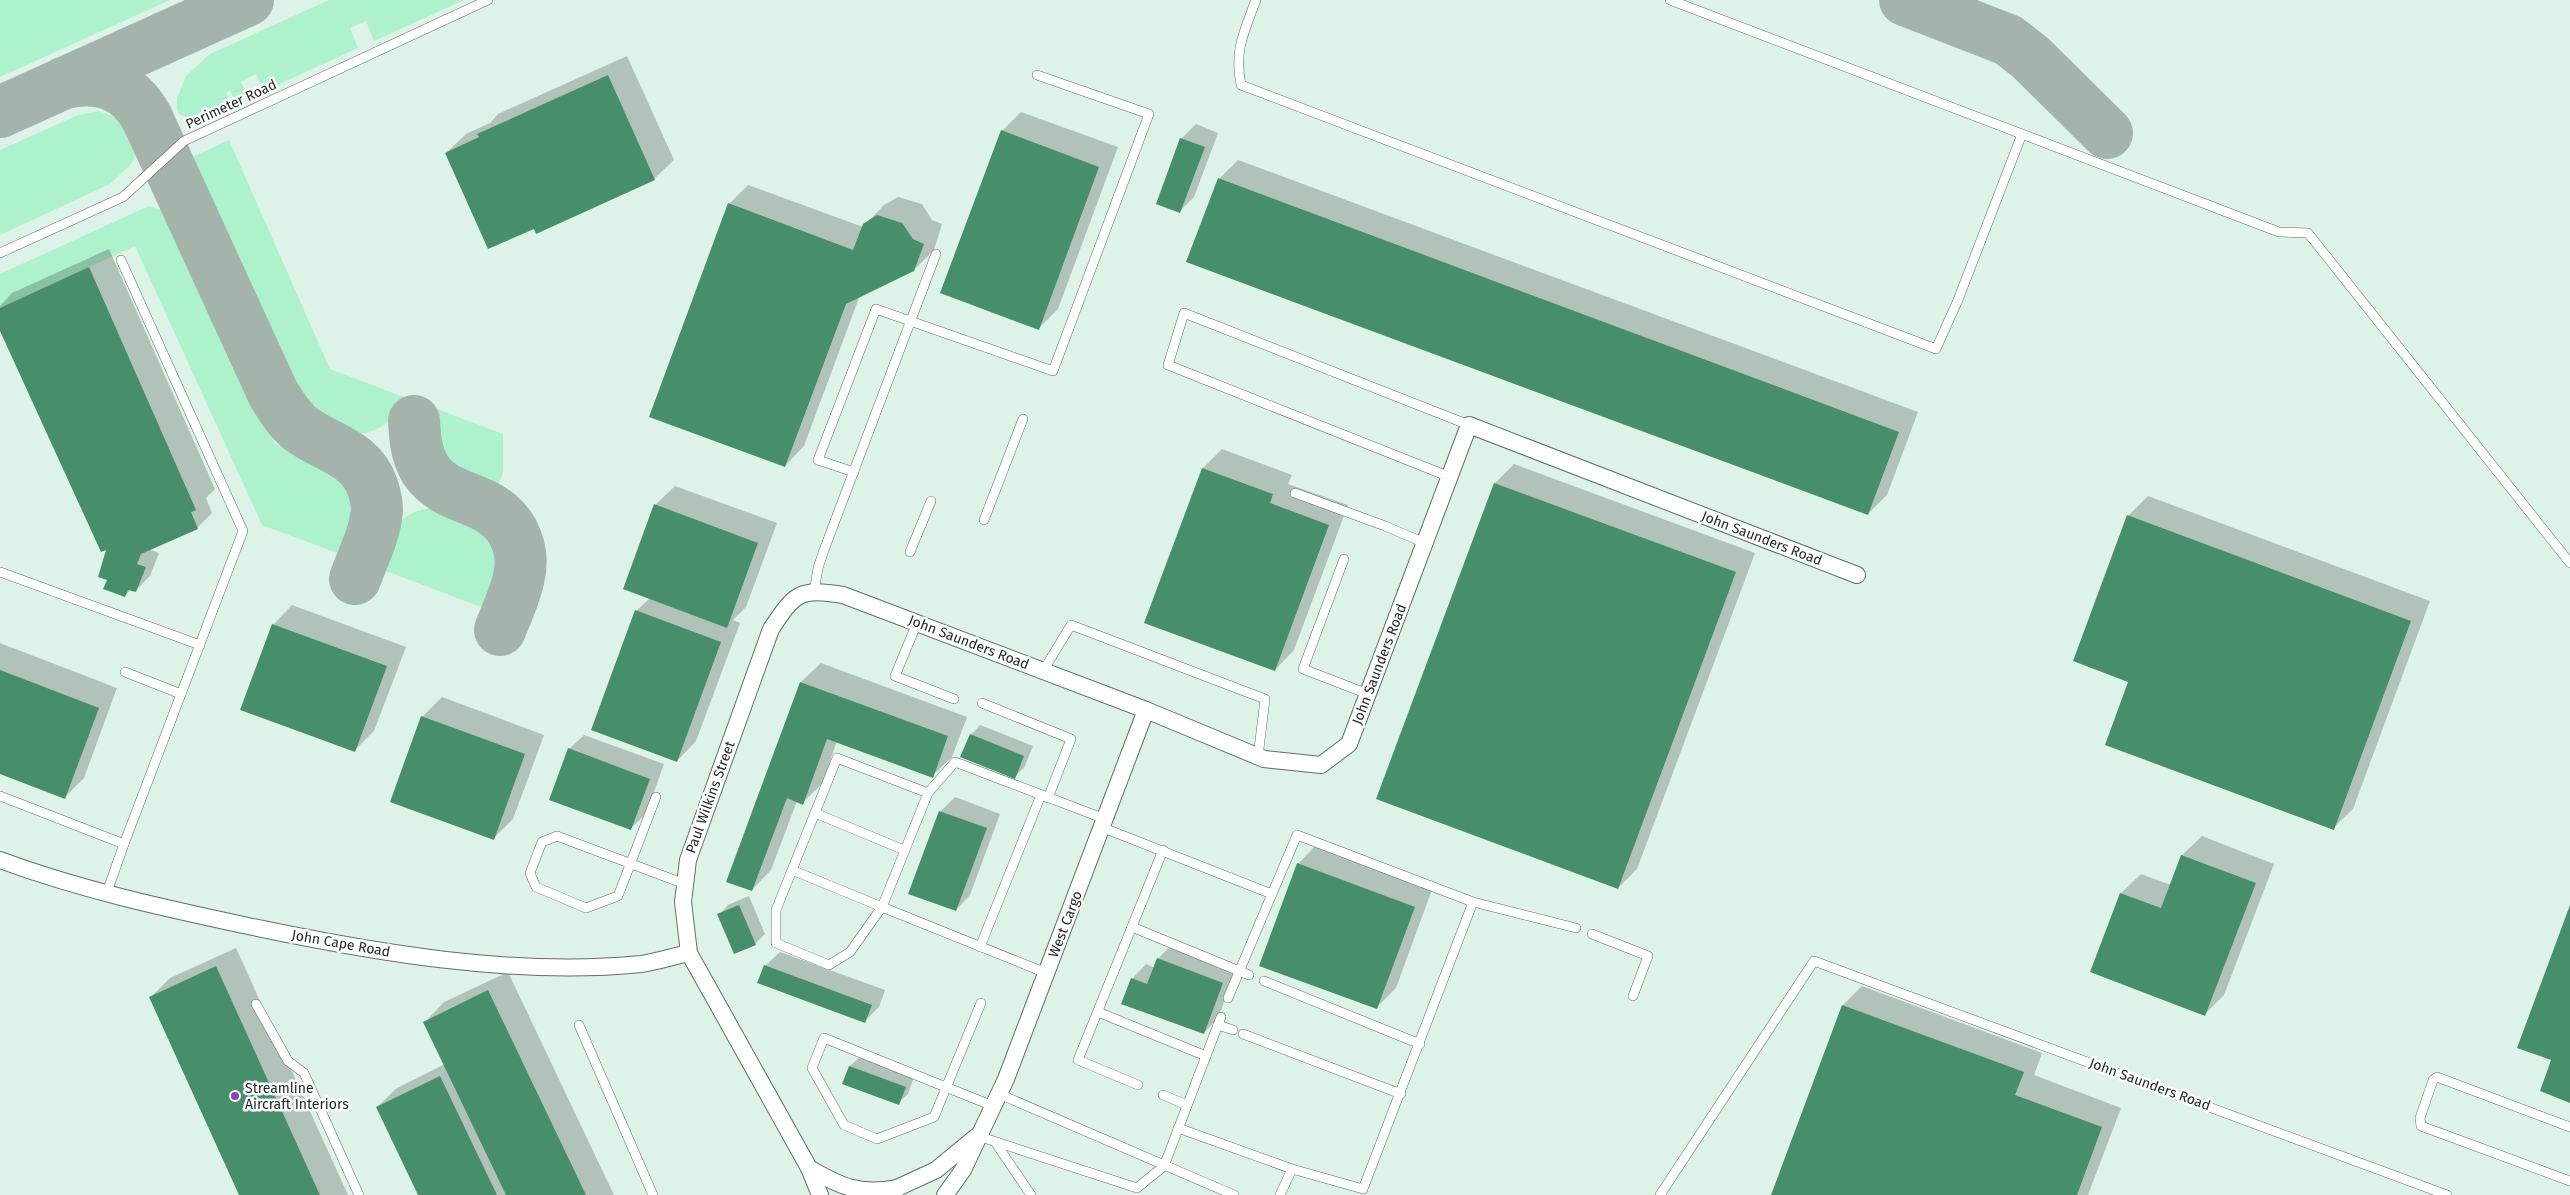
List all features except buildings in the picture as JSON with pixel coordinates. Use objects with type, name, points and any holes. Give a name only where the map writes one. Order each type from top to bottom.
[{"type":"street","name":"John Saunders Road","points":[[808,593],[843,595],[1146,710],[1258,756],[1321,764],[1349,744],[1469,424],[1857,575]]},
{"type":"street","name":"Paul Wilkins Street","points":[[808,593],[789,603],[771,629],[688,860],[683,902],[689,953],[809,1168],[820,1195]]},
{"type":"street","name":"West Cargo","points":[[945,1195],[963,1170],[996,1100],[1146,710]]},
{"type":"street","name":"John Cape Road","points":[[0,860],[106,895],[321,941],[436,959],[566,968],[643,964],[689,953]]},
{"type":"street","name":"West Cargo","points":[[809,1168],[837,1185],[854,1191],[895,1192],[936,1170],[978,1136]]},
{"type":"lane","name":"Perimeter Road","points":[[0,253],[123,197],[184,141],[488,0]]},
{"type":"lane","points":[[1256,0],[1242,39],[1237,64],[1241,85],[1936,348],[1958,300],[2022,134]]},
{"type":"lane","points":[[1670,0],[2279,232],[2308,233],[2570,563]]},
{"type":"lane","points":[[854,472],[818,460],[876,309],[911,319],[1053,371],[1149,114],[1037,75]]},
{"type":"lane","points":[[808,593],[936,254]]},
{"type":"lane","points":[[106,895],[243,531],[121,260]]},
{"type":"lane","points":[[1450,477],[1168,365],[1184,313],[1469,424]]},
{"type":"lane","points":[[984,520],[1024,419]]},
{"type":"lane","points":[[1295,493],[1385,526],[1425,544]]},
{"type":"lane","points":[[910,552],[931,501]]},
{"type":"lane","points":[[1344,559],[1303,669],[1368,694]]},
{"type":"lane","points":[[0,572],[200,645]]},
{"type":"lane","points":[[917,623],[895,676],[954,699]]},
{"type":"lane","points":[[1043,671],[1071,626],[1265,699],[1258,756]]},
{"type":"lane","points":[[124,672],[181,694]]},
{"type":"lane","points":[[980,947],[1071,739],[982,704]]},
{"type":"lane","points":[[928,793],[837,758],[776,910],[776,943],[829,965],[850,952],[882,907],[928,793],[955,762],[1044,797],[1163,850],[1272,894]]},
{"type":"lane","points":[[0,796],[124,844]]},
{"type":"lane","points":[[656,797],[630,864],[618,896],[586,908],[536,887],[530,873],[542,842],[557,836],[630,864],[685,884]]},
{"type":"lane","points":[[815,814],[904,850]]},
{"type":"lane","points":[[1228,998],[1297,835],[1473,902],[1576,928]]},
{"type":"lane","points":[[1138,1084],[1078,1060],[1163,850]]},
{"type":"lane","points":[[792,870],[1046,973]]},
{"type":"lane","points":[[1178,1128],[1292,1169],[1363,1189],[1473,902]]},
{"type":"lane","points":[[1132,927],[1249,975]]},
{"type":"lane","points":[[1592,934],[1648,956],[1633,996]]},
{"type":"lane","name":"John Saunders Road","points":[[1660,1195],[1814,961],[1854,974],[2447,1195]]},
{"type":"lane","points":[[1264,981],[1420,1044]]},
{"type":"lane","points":[[981,1003],[946,1088],[934,1117],[877,1140],[844,1125],[812,1068],[824,1038],[946,1088],[996,1100],[1234,1195]]},
{"type":"lane","points":[[256,1004],[288,1061],[304,1073],[359,1195]]},
{"type":"lane","points":[[1098,1012],[1206,1056]]},
{"type":"lane","points":[[978,1136],[1137,1188],[1164,1166],[1220,1021],[1233,1030]]},
{"type":"lane","points":[[579,1025],[652,1195]]},
{"type":"lane","points":[[1243,1034],[1401,1094]]},
{"type":"lane","points":[[2570,1127],[2437,1076],[2433,1080],[2420,1118],[2421,1126],[2570,1181]]},
{"type":"lane","points":[[1162,1095],[1188,1105]]},
{"type":"lane","points":[[995,1142],[1030,1195]]},
{"type":"lane","points":[[1280,1195],[1292,1169]]},
{"type":"green space","points":[[0,0],[170,0],[0,77]]},
{"type":"green space","points":[[329,0],[464,0],[374,41],[366,21],[350,28],[358,48],[264,91],[256,74],[241,82],[248,97],[236,103],[230,90],[226,93],[231,104],[210,114],[190,119],[179,114],[177,98],[186,76],[210,54]]},
{"type":"green space","points":[[98,111],[112,116],[124,124],[137,139],[141,146],[132,163],[110,184],[0,235],[0,150],[78,115]]},
{"type":"green space","points":[[229,140],[330,369],[404,397],[395,414],[382,427],[360,434],[341,432],[324,424],[308,412],[289,389],[232,269],[187,167],[190,158]]},
{"type":"green space","points":[[149,206],[172,213],[275,444],[329,464],[350,481],[357,493],[360,507],[359,519],[345,556],[262,525],[135,246],[0,308],[0,274]]},
{"type":"green space","points":[[437,409],[503,434],[503,473],[496,489],[467,478],[444,464],[437,454],[433,442],[433,427]]},
{"type":"green space","points":[[437,507],[479,522],[496,537],[501,547],[505,564],[500,585],[489,610],[378,568],[386,545],[396,526],[412,513]]},
{"type":"taxiway","points":[[0,112],[248,0]]},
{"type":"taxiway","points":[[1905,0],[2008,40],[2030,57],[2107,133]]},
{"type":"taxiway","points":[[64,83],[90,80],[112,85],[132,97],[140,107],[147,118],[276,398],[301,429],[352,459],[368,476],[376,501],[376,519],[355,579]]},
{"type":"taxiway","points":[[414,421],[420,458],[425,469],[434,480],[445,488],[482,504],[493,511],[504,520],[513,532],[519,548],[521,564],[514,596],[500,630]]},
{"type":"place","name":"Streamline Aircraft Interiors","points":[[235,1096]]}]
